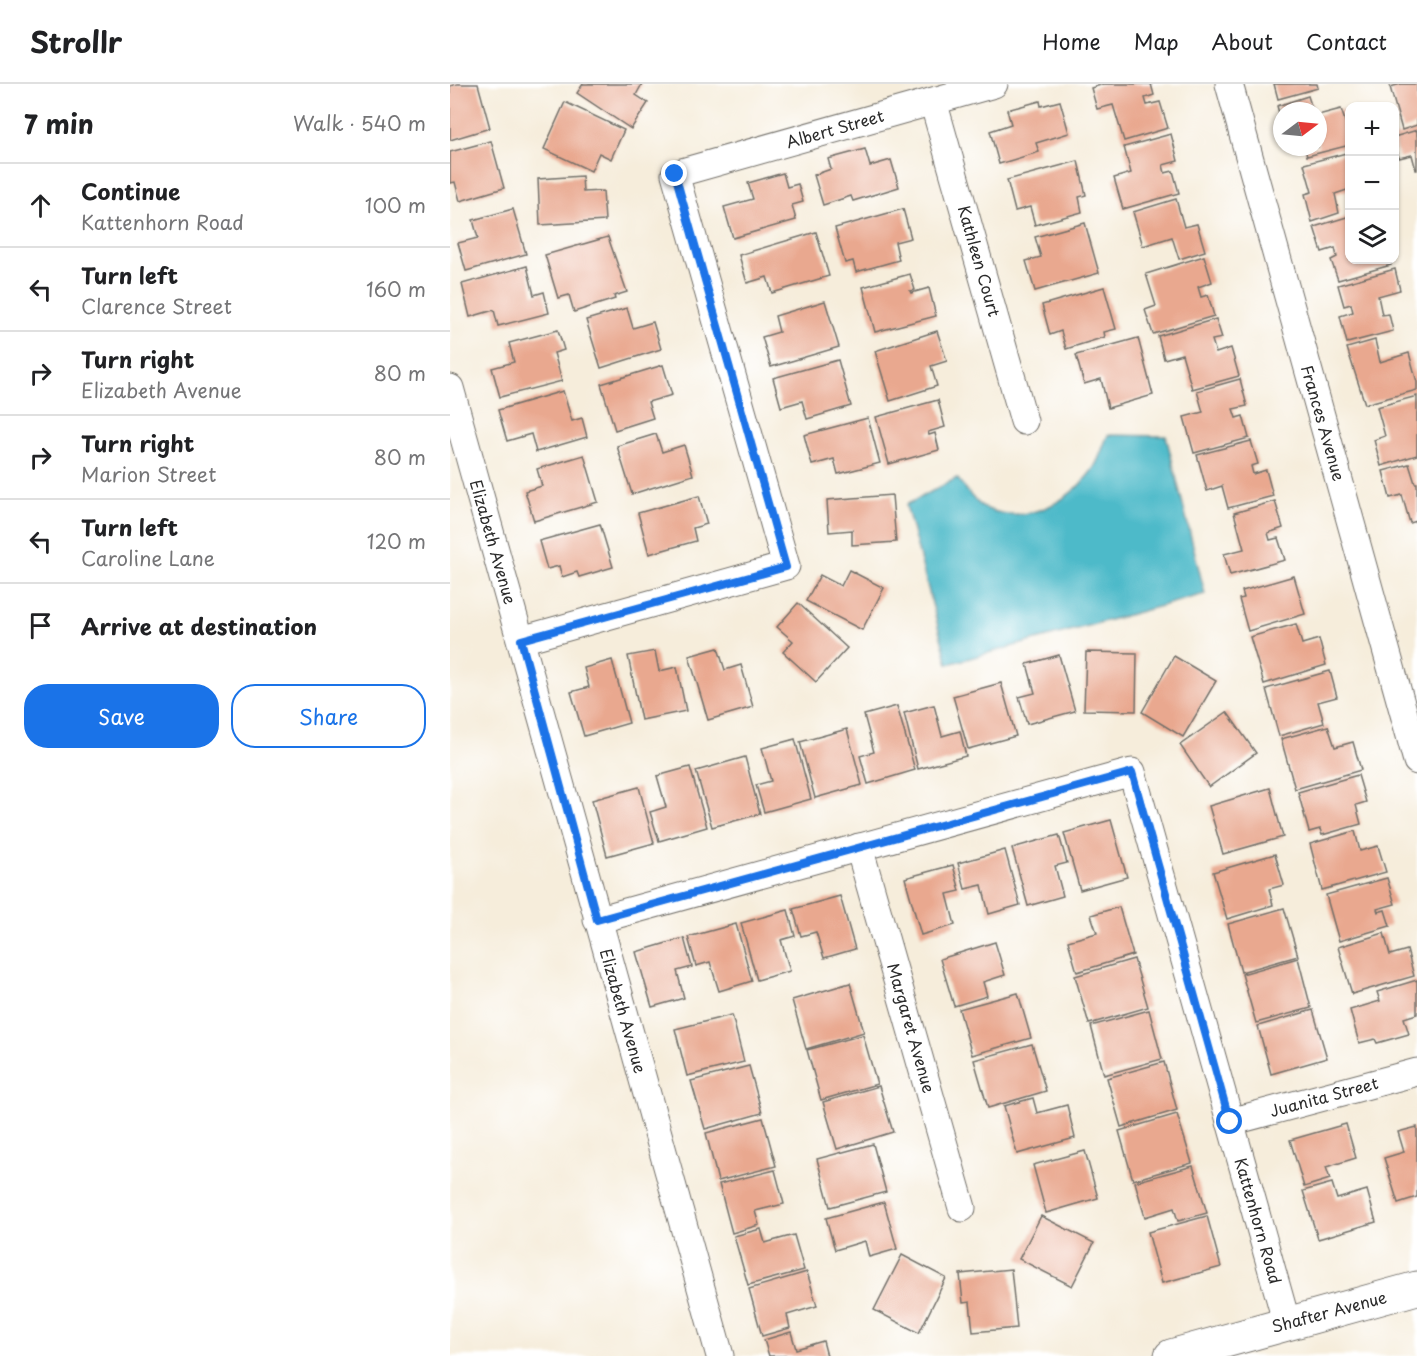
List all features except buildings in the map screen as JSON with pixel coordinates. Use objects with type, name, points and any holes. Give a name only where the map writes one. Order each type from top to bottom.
[{"type":"main road","name":"Shafter Avenue","points":[[1172,1356],[1417,1288]]},
{"type":"street","name":"Albert Street","points":[[521,640],[786,567],[675,174],[994,84]]},
{"type":"street","name":"Frances Avenue","points":[[1229,84],[1417,761]]},
{"type":"street","name":"Kathleen Court","points":[[933,101],[1024,421]]},
{"type":"street","name":"Elizabeth Avenue","points":[[450,388],[720,1356]]},
{"type":"street","name":"Kattenhorn Road","points":[[859,847],[1132,772],[1287,1324]]},
{"type":"street","points":[[597,920],[859,847]]},
{"type":"street","name":"Margaret Avenue","points":[[859,847],[962,1208]]},
{"type":"street","name":"Juanita Street","points":[[1230,1122],[1417,1072]]},
{"type":"water","points":[[1108,435],[1166,436],[1205,594],[948,664],[906,505],[957,478],[975,501],[985,508],[1005,514],[1034,512],[1061,500],[1084,481],[1095,465]]},
{"type":"route","points":[[675,174],[786,567],[521,640],[597,920],[1132,772],[1230,1122]]}]
